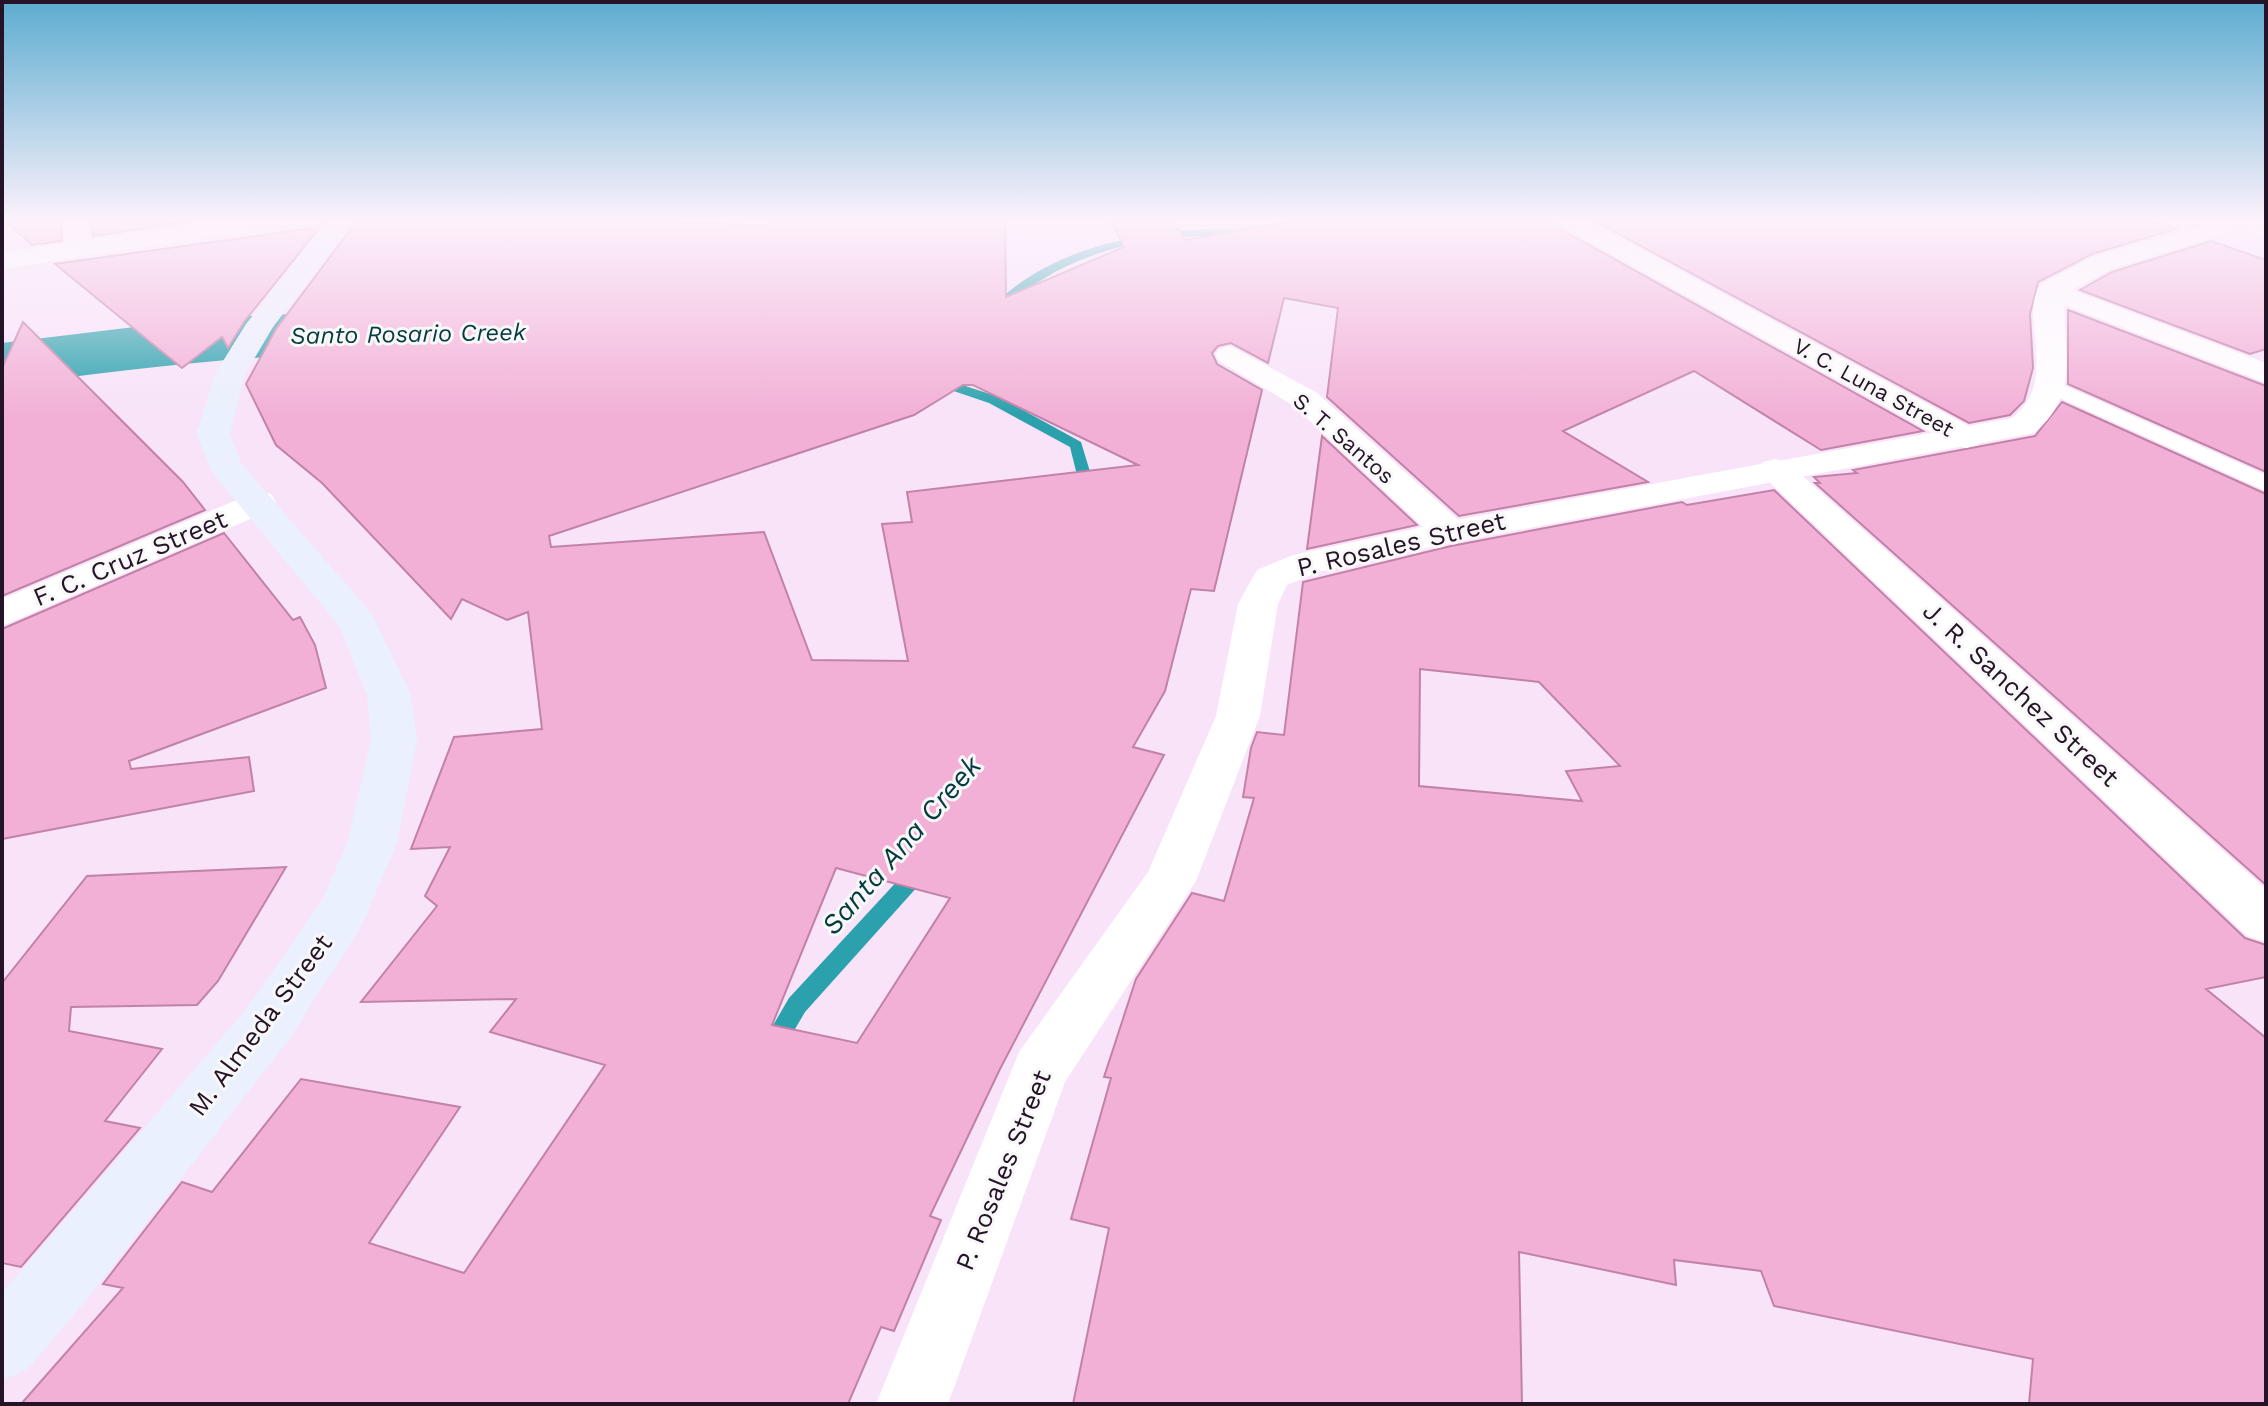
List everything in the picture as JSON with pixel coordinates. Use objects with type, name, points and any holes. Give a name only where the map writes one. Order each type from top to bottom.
[{"type":"main road","name":"M. Almeda Street","points":[[2,1345],[59,1280],[268,1024],[344,910],[372,843],[394,741],[389,695],[358,623],[225,466],[213,434],[230,374],[260,324],[292,284]]},
{"type":"street","name":"V. C. Luna Street","points":[[1709,284],[1966,438]]},
{"type":"street","points":[[2050,385],[2047,304],[2051,290],[2063,284]]},
{"type":"street","points":[[2051,290],[2266,374]]},
{"type":"street","name":"S. T. Santos","points":[[1230,355],[1305,399],[1450,532]]},
{"type":"street","name":"P. Rosales Street","points":[[912,1404],[1040,1070],[1170,881],[1238,716],[1258,604],[1271,578],[1307,563],[1450,532],[1775,469],[2022,426],[2044,407],[2050,385]]},
{"type":"street","name":"J. R. Sanchez Street","points":[[1775,469],[2266,921]]},
{"type":"street","name":"F. C. Cruz Street","points":[[2,614],[258,502]]},
{"type":"lane","points":[[2050,385],[2266,484]]},
{"type":"building","points":[[79,284],[275,284],[228,348],[222,337],[182,368]]},
{"type":"building","points":[[310,284],[1006,284],[1006,297],[1038,284],[1658,284],[1923,431],[1821,450],[1694,371],[1563,431],[1648,482],[1459,516],[1327,397],[1338,308],[1284,298],[1268,363],[1231,343],[1218,346],[1212,353],[1217,364],[1262,390],[1214,591],[1191,589],[1165,691],[1133,747],[1164,755],[1000,1069],[930,1216],[941,1220],[894,1331],[881,1327],[848,1404],[21,1404],[123,1288],[103,1284],[182,1182],[212,1192],[301,1079],[460,1107],[369,1243],[464,1273],[605,1065],[490,1032],[516,999],[361,1002],[437,906],[425,896],[450,847],[411,849],[454,737],[542,729],[528,612],[507,620],[462,599],[451,619],[322,483],[276,445],[246,384],[276,329]],"holes":[[[963,385],[973,385],[1138,465],[907,492],[912,522],[882,524],[908,661],[812,660],[764,532],[551,547],[549,536],[914,415]],[[836,868],[950,898],[857,1043],[772,1025]]]},
{"type":"building","points":[[1711,284],[2038,284],[2030,314],[2033,368],[2024,401],[2010,415],[1969,423]]},
{"type":"building","points":[[2091,284],[2266,284],[2266,349],[2250,354],[2080,290]]},
{"type":"building","points":[[2068,310],[2266,386],[2266,472],[2068,384]]},
{"type":"building","points":[[23,322],[183,482],[205,510],[2,596],[2,368]]},
{"type":"building","points":[[2062,402],[2266,494],[2266,885],[1815,483],[1820,483],[1814,477],[1857,473],[1853,470],[2035,436]]},
{"type":"building","points":[[1322,436],[1417,525],[1307,549]]},
{"type":"building","points":[[1774,490],[2245,938],[2266,945],[2266,977],[2206,989],[2266,1038],[2266,1404],[2029,1404],[2033,1359],[1774,1306],[1761,1271],[1674,1260],[1676,1285],[1519,1252],[1522,1404],[1073,1404],[1109,1228],[1071,1219],[1111,1078],[1104,1077],[1136,979],[1192,893],[1224,901],[1254,798],[1243,797],[1251,748],[1257,732],[1284,735],[1303,582],[1451,546],[1682,502],[1687,505]],"holes":[[[1420,669],[1539,682],[1620,766],[1566,771],[1582,801],[1419,786]]]},
{"type":"building","points":[[224,533],[293,620],[300,617],[315,645],[326,688],[129,761],[131,769],[249,757],[254,791],[2,839],[2,629]]},
{"type":"building","points":[[286,867],[218,981],[197,1005],[71,1007],[69,1031],[162,1049],[105,1121],[140,1128],[21,1267],[2,1263],[2,983],[87,876]]},
{"type":"waterway","points":[[1001,304],[1030,284]]},
{"type":"waterway","name":"Santo Rosario Creek","points":[[2,365],[105,350],[209,340],[313,332],[416,329]]},
{"type":"waterway","name":"Santa Ana Creek","points":[[935,380],[994,400],[1076,445],[1084,475],[1078,493]]},
{"type":"waterway","name":"Santa Ana Creek","points":[[773,1046],[797,1005],[920,870]]}]
